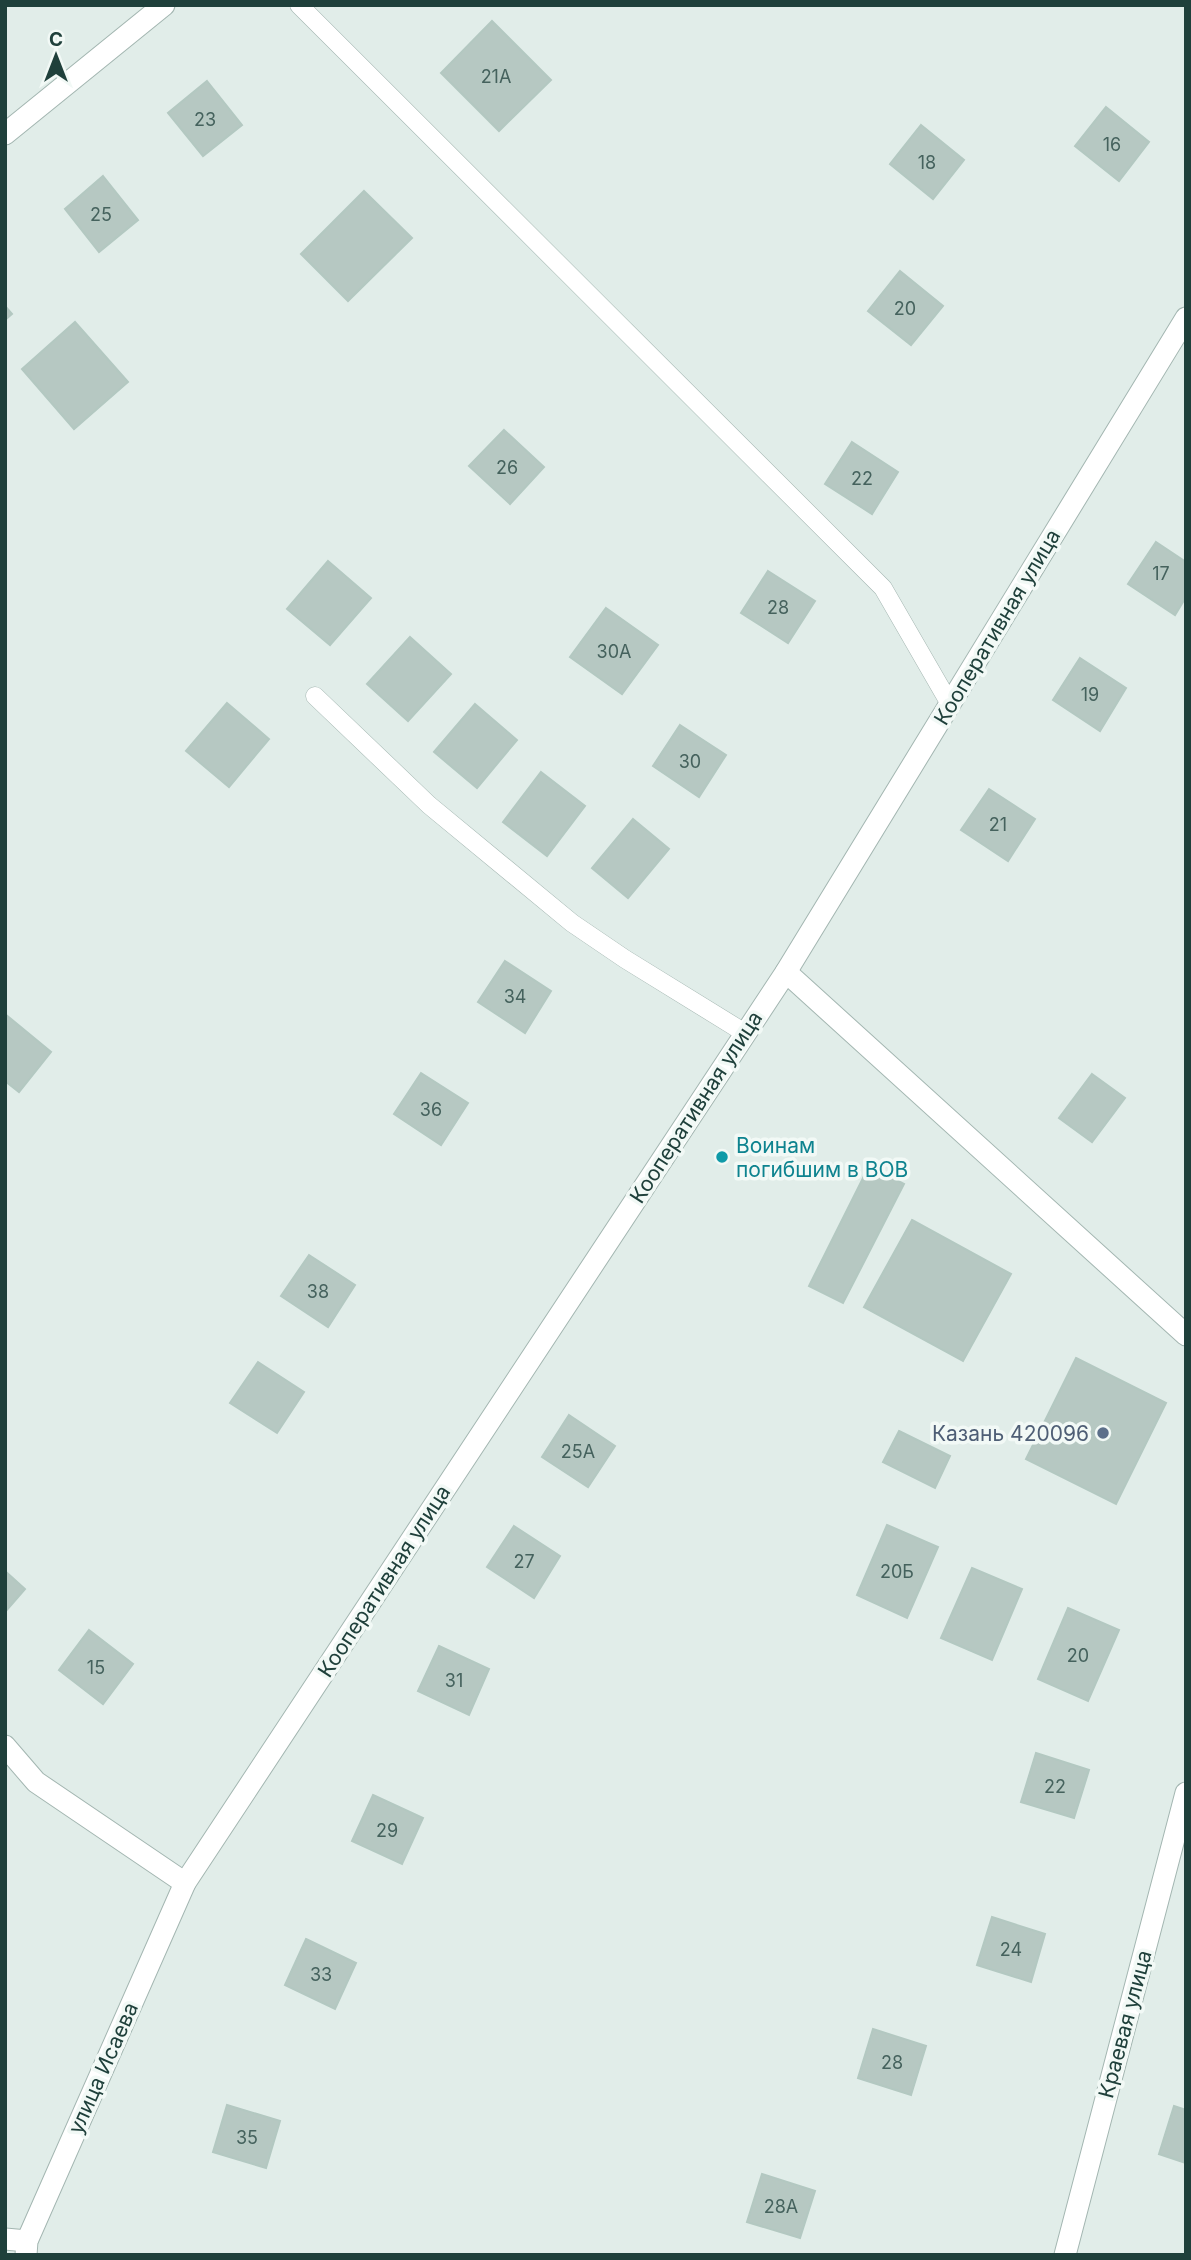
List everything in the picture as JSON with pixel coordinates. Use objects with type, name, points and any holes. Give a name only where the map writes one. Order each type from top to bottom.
[{"type":"street","points":[[5,134],[164,5]]},
{"type":"street","name":"Кооперативная улица","points":[[185,1883],[786,972],[1186,318]]},
{"type":"street","points":[[786,972],[1186,1335]]},
{"type":"street","points":[[5,1746],[36,1782],[185,1883]]},
{"type":"street","name":"Краевая улица","points":[[1065,2255],[1186,1793]]},
{"type":"street","name":"улица Исаева","points":[[27,2248],[185,1883]]},
{"type":"street","points":[[5,2239],[27,2248]]},
{"type":"lane","points":[[299,5],[883,588],[950,704]]},
{"type":"lane","points":[[315,696],[429,805],[572,923],[745,1033]]},
{"type":"building","points":[[492,21],[551,80],[499,131],[441,73]]},
{"type":"building","points":[[207,81],[242,125],[203,156],[168,113]]},
{"type":"building","points":[[1106,107],[1149,142],[1119,181],[1075,146]]},
{"type":"building","points":[[921,125],[964,160],[933,199],[890,164]]},
{"type":"building","points":[[103,176],[138,220],[99,252],[65,209]]},
{"type":"building","points":[[364,191],[412,238],[348,301],[301,254]]},
{"type":"building","points":[[900,271],[943,306],[911,345],[868,311]]},
{"type":"building","points":[[5,306],[12,314],[5,320]]},
{"type":"building","points":[[75,322],[128,382],[74,429],[22,369]]},
{"type":"building","points":[[504,430],[544,467],[510,504],[469,466]]},
{"type":"building","points":[[852,442],[898,472],[872,514],[825,484]]},
{"type":"building","points":[[1156,542],[1186,562],[1186,597],[1175,615],[1128,584]]},
{"type":"building","points":[[328,561],[371,598],[330,645],[287,609]]},
{"type":"building","points":[[768,571],[815,601],[788,643],[741,613]]},
{"type":"building","points":[[606,608],[658,645],[622,694],[570,657]]},
{"type":"building","points":[[410,637],[451,674],[408,721],[367,684]]},
{"type":"building","points":[[1080,658],[1126,688],[1100,731],[1053,700]]},
{"type":"building","points":[[227,703],[269,739],[229,787],[186,751]]},
{"type":"building","points":[[475,704],[517,740],[477,788],[434,752]]},
{"type":"building","points":[[680,725],[726,755],[699,797],[653,766]]},
{"type":"building","points":[[541,772],[585,806],[547,856],[503,822]]},
{"type":"building","points":[[989,789],[1035,819],[1008,861],[961,830]]},
{"type":"building","points":[[633,819],[669,849],[628,898],[592,868]]},
{"type":"building","points":[[505,961],[551,991],[525,1033],[478,1002]]},
{"type":"building","points":[[5,1014],[51,1052],[19,1092],[5,1081]]},
{"type":"building","points":[[421,1073],[468,1103],[441,1145],[394,1114]]},
{"type":"building","points":[[1092,1074],[1125,1098],[1092,1142],[1059,1118]]},
{"type":"building","points":[[869,1166],[904,1184],[843,1303],[809,1286]]},
{"type":"building","points":[[912,1220],[1011,1274],[963,1361],[864,1307]]},
{"type":"building","points":[[309,1255],[355,1285],[328,1327],[281,1296]]},
{"type":"building","points":[[1076,1358],[1166,1403],[1116,1504],[1026,1459]]},
{"type":"building","points":[[258,1362],[304,1392],[277,1433],[230,1403]]},
{"type":"building","points":[[569,1415],[615,1446],[588,1487],[542,1457]]},
{"type":"building","points":[[899,1431],[950,1456],[935,1488],[883,1462]]},
{"type":"building","points":[[887,1525],[938,1547],[907,1618],[857,1595]]},
{"type":"building","points":[[514,1526],[560,1556],[534,1598],[487,1567]]},
{"type":"building","points":[[972,1568],[1022,1589],[992,1660],[941,1638]]},
{"type":"building","points":[[5,1571],[25,1589],[5,1612]]},
{"type":"building","points":[[1068,1608],[1119,1630],[1088,1701],[1038,1679]]},
{"type":"building","points":[[89,1630],[133,1664],[103,1704],[59,1670]]},
{"type":"building","points":[[439,1646],[489,1669],[469,1715],[418,1691]]},
{"type":"building","points":[[1036,1753],[1089,1770],[1074,1818],[1021,1802]]},
{"type":"building","points":[[373,1795],[423,1818],[402,1864],[352,1841]]},
{"type":"building","points":[[992,1917],[1045,1934],[1031,1982],[977,1965]]},
{"type":"building","points":[[306,1939],[356,1963],[335,2009],[285,1985]]},
{"type":"building","points":[[873,2029],[926,2046],[911,2095],[858,2078]]},
{"type":"building","points":[[227,2105],[280,2121],[266,2168],[213,2152]]},
{"type":"building","points":[[1174,2106],[1186,2110],[1186,2163],[1159,2154]]},
{"type":"building","points":[[762,2174],[815,2191],[800,2238],[747,2222]]},
{"type":"place","name":"Воинам погибшим в ВОВ","points":[[722,1157]]},
{"type":"place","name":"Казань 420096","points":[[1103,1433]]}]
